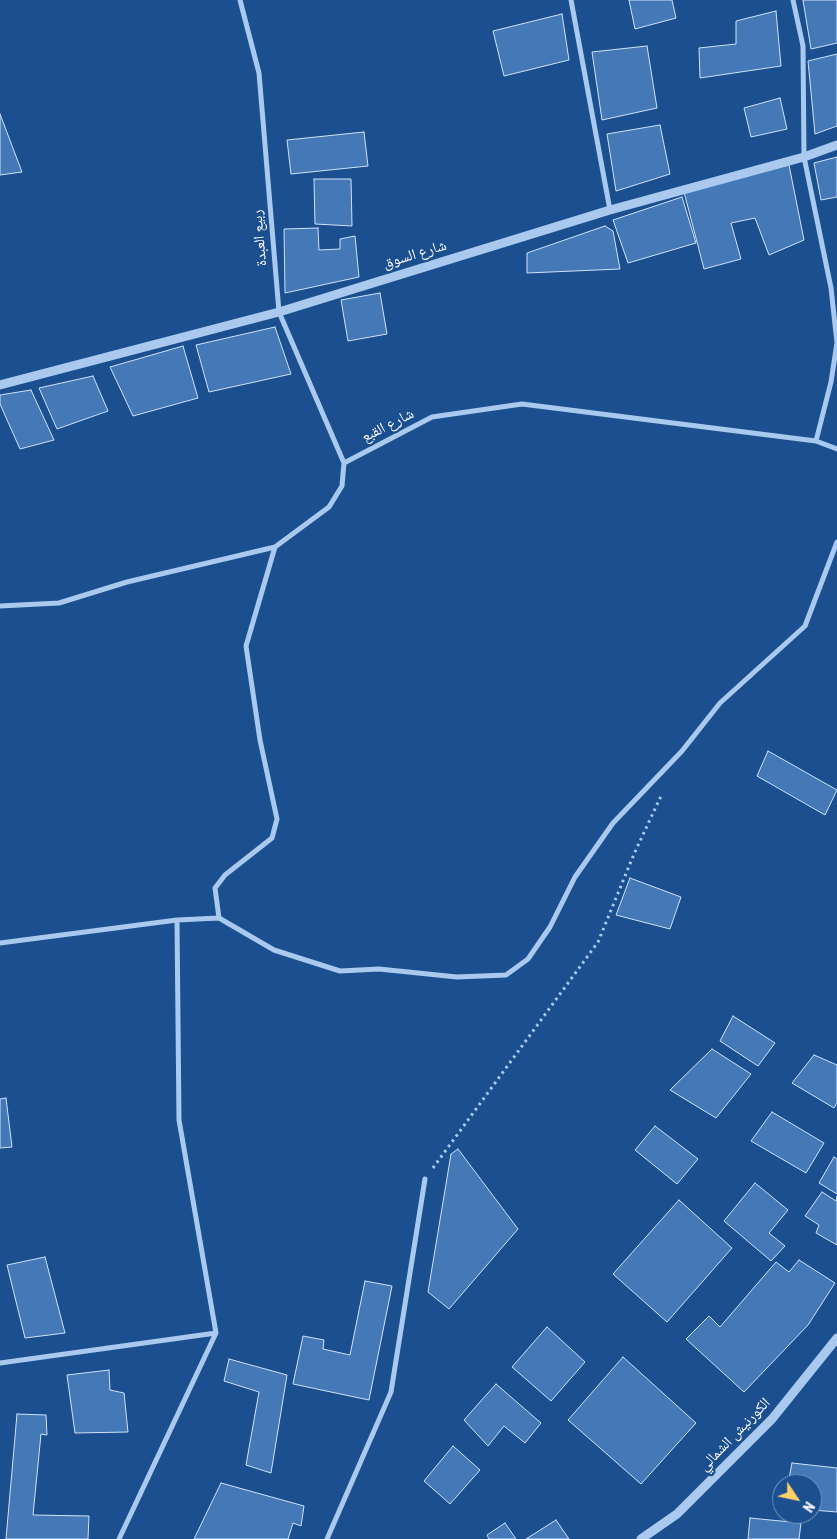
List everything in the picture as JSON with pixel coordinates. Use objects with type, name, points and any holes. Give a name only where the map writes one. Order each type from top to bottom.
[{"type":"street","name":"ربيع العبدة","points":[[240,0],[259,73],[279,312],[344,463]]},
{"type":"street","points":[[571,0],[610,210]]},
{"type":"street","points":[[793,0],[803,46],[804,157],[831,288],[837,343],[831,382],[816,441]]},
{"type":"street","name":"شارع السوق","points":[[0,385],[279,312],[610,210],[804,157],[837,145]]},
{"type":"street","name":"شارع القبع","points":[[344,463],[432,417],[522,404],[816,441],[837,449]]},
{"type":"street","points":[[0,606],[59,603],[127,582],[275,547],[329,507],[342,486],[344,463]]},
{"type":"street","points":[[0,943],[177,920],[219,918],[274,950],[340,971],[379,969],[457,977],[506,975],[528,959],[550,927],[575,877],[613,823],[682,750],[720,703],[805,626],[837,542]]},
{"type":"street","points":[[219,918],[215,888],[225,875],[272,838],[277,820],[260,740],[246,646],[275,547]]},
{"type":"street","points":[[118,1539],[216,1333],[179,1120],[177,920]]},
{"type":"street","points":[[327,1539],[391,1392],[425,1179]]},
{"type":"street","points":[[0,1363],[216,1333]]},
{"type":"street","name":"الكورنيش الشمالي","points":[[642,1539],[677,1514],[772,1419],[837,1338]]},
{"type":"path","points":[[425,1179],[598,942],[634,854],[662,794]]},
{"type":"building","points":[[629,0],[672,0],[676,18],[635,29]]},
{"type":"building","points":[[803,0],[837,0],[837,43],[811,49]]},
{"type":"building","points":[[776,11],[781,66],[700,78],[699,48],[736,44],[736,21]]},
{"type":"building","points":[[562,14],[569,60],[504,76],[493,31]]},
{"type":"building","points":[[647,46],[657,108],[602,120],[592,52]]},
{"type":"building","points":[[837,54],[837,126],[815,134],[808,61]]},
{"type":"building","points":[[780,98],[787,129],[751,137],[744,108]]},
{"type":"building","points":[[0,114],[22,172],[0,175]]},
{"type":"building","points":[[660,125],[670,174],[616,191],[607,134]]},
{"type":"building","points":[[364,132],[368,166],[291,174],[287,140]]},
{"type":"building","points":[[837,157],[837,197],[821,200],[814,163]]},
{"type":"building","points":[[789,165],[804,240],[769,255],[755,218],[731,223],[741,259],[704,269],[684,192]]},
{"type":"building","points":[[314,179],[351,179],[352,226],[315,224]]},
{"type":"building","points":[[682,197],[696,243],[628,263],[613,220]]},
{"type":"building","points":[[605,226],[613,231],[620,269],[527,273],[527,253]]},
{"type":"building","points":[[318,228],[319,250],[340,249],[340,239],[355,236],[359,277],[285,293],[284,229]]},
{"type":"building","points":[[380,293],[387,334],[348,341],[341,300]]},
{"type":"building","points":[[275,327],[291,374],[209,392],[196,345]]},
{"type":"building","points":[[183,346],[198,398],[133,416],[110,367]]},
{"type":"building","points":[[93,376],[108,411],[57,429],[39,388]]},
{"type":"building","points":[[31,390],[54,440],[20,449],[0,404],[0,395]]},
{"type":"building","points":[[768,751],[837,790],[825,815],[757,776]]},
{"type":"building","points":[[630,878],[681,897],[670,929],[616,915]]},
{"type":"building","points":[[733,1016],[775,1043],[758,1066],[720,1041]]},
{"type":"building","points":[[712,1049],[751,1074],[716,1118],[670,1090]]},
{"type":"building","points":[[814,1055],[837,1065],[837,1103],[834,1108],[792,1083]]},
{"type":"building","points":[[6,1098],[12,1147],[0,1148],[0,1099]]},
{"type":"building","points":[[772,1112],[824,1143],[806,1173],[751,1141]]},
{"type":"building","points":[[655,1126],[698,1159],[677,1184],[635,1150]]},
{"type":"building","points":[[458,1149],[518,1229],[449,1309],[428,1292],[451,1154]]},
{"type":"building","points":[[834,1157],[837,1159],[837,1194],[819,1183]]},
{"type":"building","points":[[755,1183],[788,1210],[769,1233],[785,1246],[771,1261],[724,1221]]},
{"type":"building","points":[[822,1192],[836,1201],[837,1196],[837,1245],[816,1233],[819,1225],[805,1216]]},
{"type":"building","points":[[679,1200],[732,1248],[667,1322],[613,1274]]},
{"type":"building","points":[[45,1257],[65,1333],[25,1338],[7,1265]]},
{"type":"building","points":[[799,1260],[835,1283],[808,1325],[744,1392],[686,1339],[709,1316],[720,1327],[776,1262],[789,1272]]},
{"type":"building","points":[[365,1281],[392,1286],[369,1400],[293,1384],[303,1336],[324,1340],[323,1349],[350,1355]]},
{"type":"building","points":[[547,1327],[585,1362],[551,1401],[512,1367]]},
{"type":"building","points":[[623,1357],[696,1423],[641,1484],[568,1420]]},
{"type":"building","points":[[229,1359],[287,1375],[271,1473],[246,1465],[259,1392],[224,1381]]},
{"type":"building","points":[[109,1370],[110,1390],[124,1393],[128,1432],[75,1433],[67,1375]]},
{"type":"building","points":[[496,1384],[541,1423],[525,1443],[504,1426],[488,1446],[464,1420]]},
{"type":"building","points":[[17,1414],[46,1415],[47,1435],[41,1434],[33,1515],[89,1516],[88,1539],[6,1539]]},
{"type":"building","points":[[453,1446],[480,1470],[450,1504],[424,1481]]},
{"type":"building","points":[[792,1463],[837,1468],[837,1512],[822,1511],[822,1474],[790,1474]]},
{"type":"building","points":[[221,1483],[304,1506],[301,1526],[293,1523],[288,1539],[194,1539]]},
{"type":"building","points":[[750,1518],[772,1520],[772,1524],[801,1524],[799,1539],[748,1539]]},
{"type":"building","points":[[556,1520],[569,1539],[526,1539]]},
{"type":"building","points":[[505,1523],[516,1539],[489,1539],[487,1535]]}]
